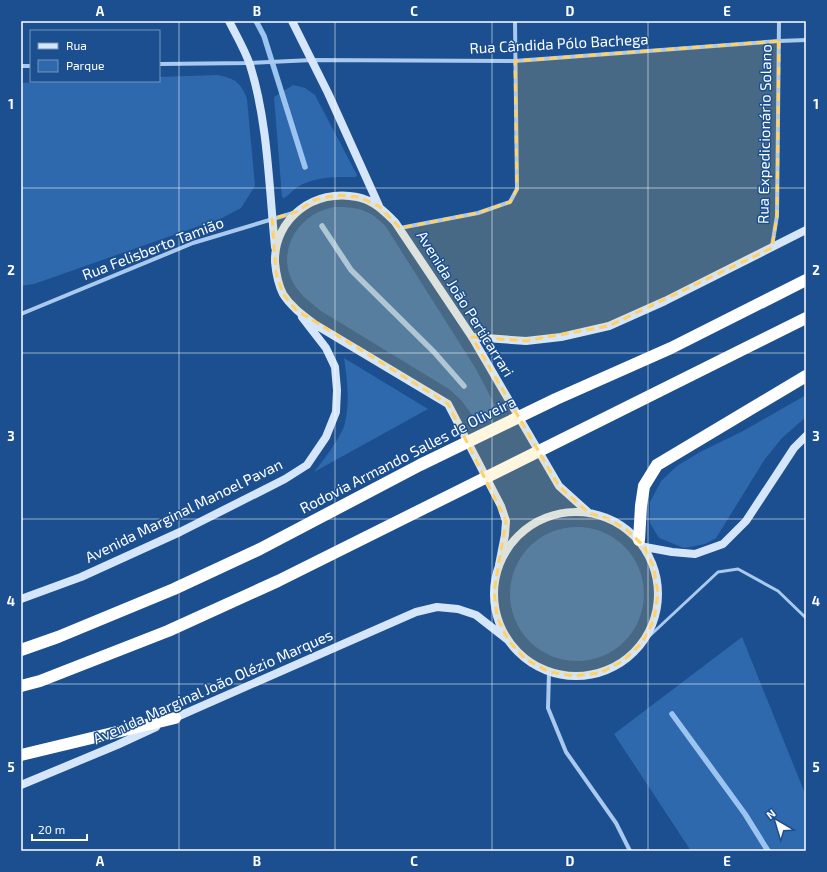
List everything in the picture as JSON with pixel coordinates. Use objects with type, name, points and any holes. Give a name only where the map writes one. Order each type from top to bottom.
[{"type":"highway","name":"Rodovia Armando Salles de Oliveira","points":[[21,650],[58,637],[181,586],[260,549],[420,465],[556,399],[671,348],[806,280]]},
{"type":"highway","points":[[21,686],[40,681],[168,631],[278,581],[806,318]]},
{"type":"highway","points":[[642,544],[641,506],[644,486],[657,465],[806,376]]},
{"type":"highway","points":[[21,755],[175,718]]},
{"type":"main road","points":[[228,21],[249,63],[257,89],[265,141],[275,251]]},
{"type":"main road","points":[[292,21],[328,93],[379,206]]},
{"type":"main road","points":[[275,251],[282,230],[296,212],[314,200],[336,195],[359,197],[379,206]]},
{"type":"main road","name":"Avenida João Perticarrari","points":[[379,206],[400,228],[472,337],[559,486],[589,513]]},
{"type":"main road","points":[[472,337],[526,341],[561,337],[609,326],[665,301],[806,230]]},
{"type":"main road","name":"Avenida Marginal Manoel Pavan","points":[[21,599],[81,577],[180,532],[285,479],[307,465],[326,437],[336,412],[338,390],[335,367],[326,348],[283,294],[276,273],[275,251]]},
{"type":"main road","points":[[296,310],[332,334],[448,404],[501,506],[506,521],[505,535],[499,565],[494,591],[497,617],[508,640],[526,659],[549,672],[574,676],[600,673],[623,661],[642,643],[654,620],[658,594],[654,568],[642,544],[627,530],[609,519],[589,513],[563,513],[538,521],[518,537],[507,550],[499,565]]},
{"type":"main road","points":[[642,544],[672,552],[695,554],[723,544],[746,520],[794,448],[806,436]]},
{"type":"main road","name":"Avenida Marginal João Olézio Marques","points":[[21,785],[117,745],[416,612],[437,607],[458,609],[476,615],[508,640]]},
{"type":"street","points":[[400,228],[478,213],[510,202],[517,189],[515,21]]},
{"type":"street","name":"Rua Expedicionário Solano","points":[[772,248],[778,216],[779,21]]},
{"type":"street","name":"Rua Cândida Pólo Bachega","points":[[160,64],[249,63],[302,60],[515,61],[806,40]]},
{"type":"street","name":"Rua Felisberto Tamião","points":[[21,314],[192,243],[296,212]]},
{"type":"street","points":[[549,672],[548,708],[566,752],[616,823],[630,851]]},
{"type":"lane","points":[[642,643],[718,572],[738,569],[778,591],[806,618]]},
{"type":"highlighted area","points":[[779,41],[777,216],[772,248],[609,326],[526,341],[472,337],[559,486],[589,513],[609,519],[627,530],[645,547],[654,568],[658,594],[654,620],[642,643],[623,661],[600,673],[574,676],[549,672],[525,659],[508,640],[497,617],[494,591],[506,521],[448,404],[296,310],[283,294],[276,273],[272,219],[296,212],[314,200],[336,195],[359,197],[379,206],[400,228],[478,213],[510,202],[517,189],[515,61]]},
{"type":"green space","points":[[217,75],[232,79],[242,88],[247,99],[255,186],[241,208],[222,218],[34,284],[21,286],[21,83],[160,82],[160,77]]},
{"type":"green space","points":[[293,85],[305,88],[315,95],[357,175],[356,177],[325,178],[310,181],[296,188],[284,198],[282,197],[274,97]]},
{"type":"green space","points":[[334,207],[363,210],[374,216],[386,227],[476,369],[497,409],[476,420],[461,400],[449,389],[321,311],[298,290],[288,270],[288,249],[292,239],[304,222],[313,215],[320,211]]},
{"type":"green space","points":[[344,358],[428,409],[314,472],[336,441],[345,423],[348,398]]},
{"type":"green space","points":[[806,395],[806,417],[782,438],[765,459],[716,538],[705,544],[684,548],[659,538],[650,523],[650,502],[661,481],[677,466],[700,452],[743,431]]},
{"type":"green space","points":[[577,527],[603,532],[619,542],[629,552],[639,568],[644,594],[639,620],[629,636],[619,646],[603,656],[577,661],[551,656],[535,646],[525,636],[515,620],[510,594],[515,568],[525,552],[535,542],[551,532]]},
{"type":"green space","points":[[742,637],[806,796],[806,851],[691,851],[614,734]]},
{"type":"waterway","points":[[256,21],[264,36],[305,167]]},
{"type":"waterway","points":[[322,226],[351,270],[434,352],[464,386]]},
{"type":"waterway","points":[[672,714],[745,814],[768,851]]}]
